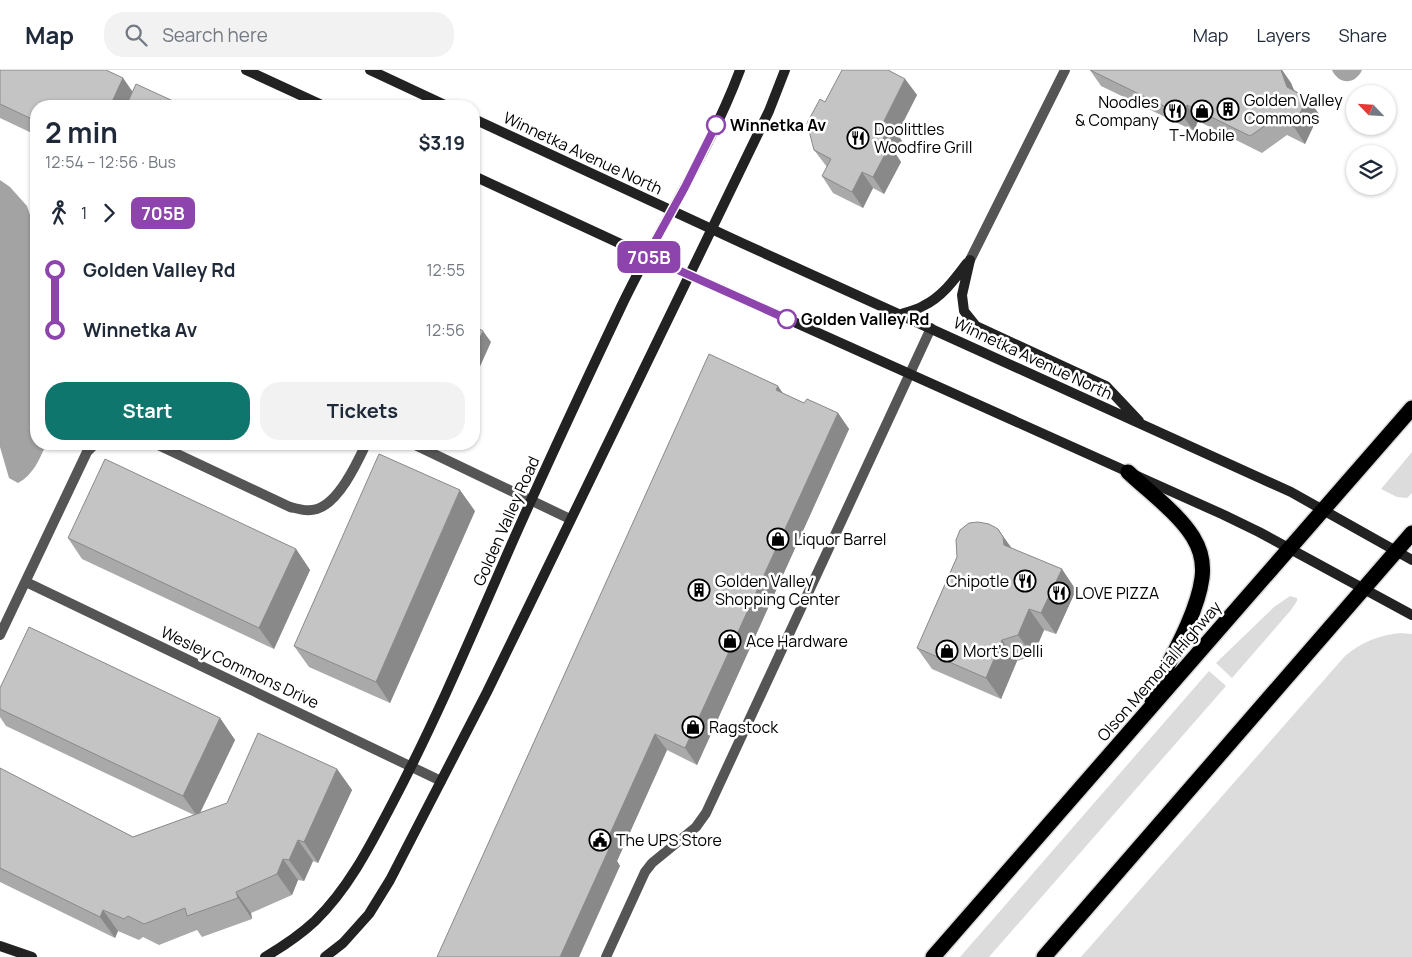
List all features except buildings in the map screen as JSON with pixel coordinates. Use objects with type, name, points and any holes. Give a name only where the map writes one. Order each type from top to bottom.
[{"type":"highway","name":"Olson Memorial Highway","points":[[933,957],[1412,408]]},
{"type":"highway","points":[[1128,472],[1184,526],[1193,537],[1202,555],[1202,578],[1195,604],[1142,716]]},
{"type":"highway","points":[[1044,957],[1412,533]]},
{"type":"main road","points":[[246,70],[311,100]]},
{"type":"main road","points":[[370,70],[434,100]]},
{"type":"main road","name":"Golden Valley Road","points":[[265,957],[315,921],[336,897],[355,871],[412,766],[531,500],[633,282],[731,94],[740,70]]},
{"type":"main road","points":[[325,957],[343,943],[370,914],[390,880],[496,674],[769,111],[785,70]]},
{"type":"main road","name":"Winnetka Avenue North","points":[[480,121],[712,229],[1291,492],[1412,560]]},
{"type":"main road","points":[[480,179],[689,275],[1224,515],[1412,615]]},
{"type":"main road","points":[[900,314],[924,306],[940,294],[953,282],[970,260]]},
{"type":"main road","points":[[970,260],[962,295],[964,311],[976,326],[1106,386],[1142,424]]},
{"type":"main road","points":[[0,946],[32,957]]},
{"type":"street","points":[[970,260],[1065,70]]},
{"type":"street","points":[[606,957],[645,872],[652,863],[696,828],[706,813],[931,328]]},
{"type":"street","points":[[0,634],[89,450]]},
{"type":"street","points":[[169,450],[290,507],[305,510],[318,508],[330,500],[344,484],[363,450]]},
{"type":"street","points":[[425,450],[570,519]]},
{"type":"street","name":"Wesley Commons Drive","points":[[26,582],[441,781]]},
{"type":"shaded area","points":[[1332,70],[1362,70],[1351,81],[1343,81]]},
{"type":"shaded area","points":[[0,180],[10,187],[27,206],[30,215],[30,450],[43,450],[32,471],[18,483],[9,478],[0,447]]},
{"type":"shaded area","points":[[1412,452],[1412,493],[1407,498],[1397,497],[1381,489]]},
{"type":"shaded area","points":[[1290,596],[1297,598],[1291,610],[1232,678],[1216,663],[1274,607]]},
{"type":"shaded area","points":[[1412,634],[1412,957],[1081,957],[1345,656],[1371,640],[1385,635]]},
{"type":"shaded area","points":[[1209,671],[1226,686],[989,957],[960,957]]},
{"type":"bus line","name":"705B","points":[[716,125],[647,256],[787,319]]},
{"type":"place","name":"Golden Valley Commons","points":[[1228,109]]},
{"type":"place","name":"Noodles & Company","points":[[1175,111]]},
{"type":"place","name":"T-Mobile","points":[[1202,111]]},
{"type":"place","name":"Winnetka Av","points":[[716,125]]},
{"type":"place","name":"Doolittles Woodfire Grill","points":[[858,138]]},
{"type":"place","name":"Golden Valley Rd","points":[[787,319]]},
{"type":"place","name":"Liquor Barrel","points":[[778,539]]},
{"type":"place","name":"Chipotle","points":[[1025,581]]},
{"type":"place","name":"Golden Valley Shopping Center","points":[[699,590]]},
{"type":"place","name":"LOVE PIZZA","points":[[1059,593]]},
{"type":"place","name":"Ace Hardware","points":[[730,641]]},
{"type":"place","name":"Mort's Delli","points":[[947,651]]},
{"type":"place","name":"Ragstock","points":[[693,727]]},
{"type":"place","name":"The UPS Store","points":[[600,840]]}]
